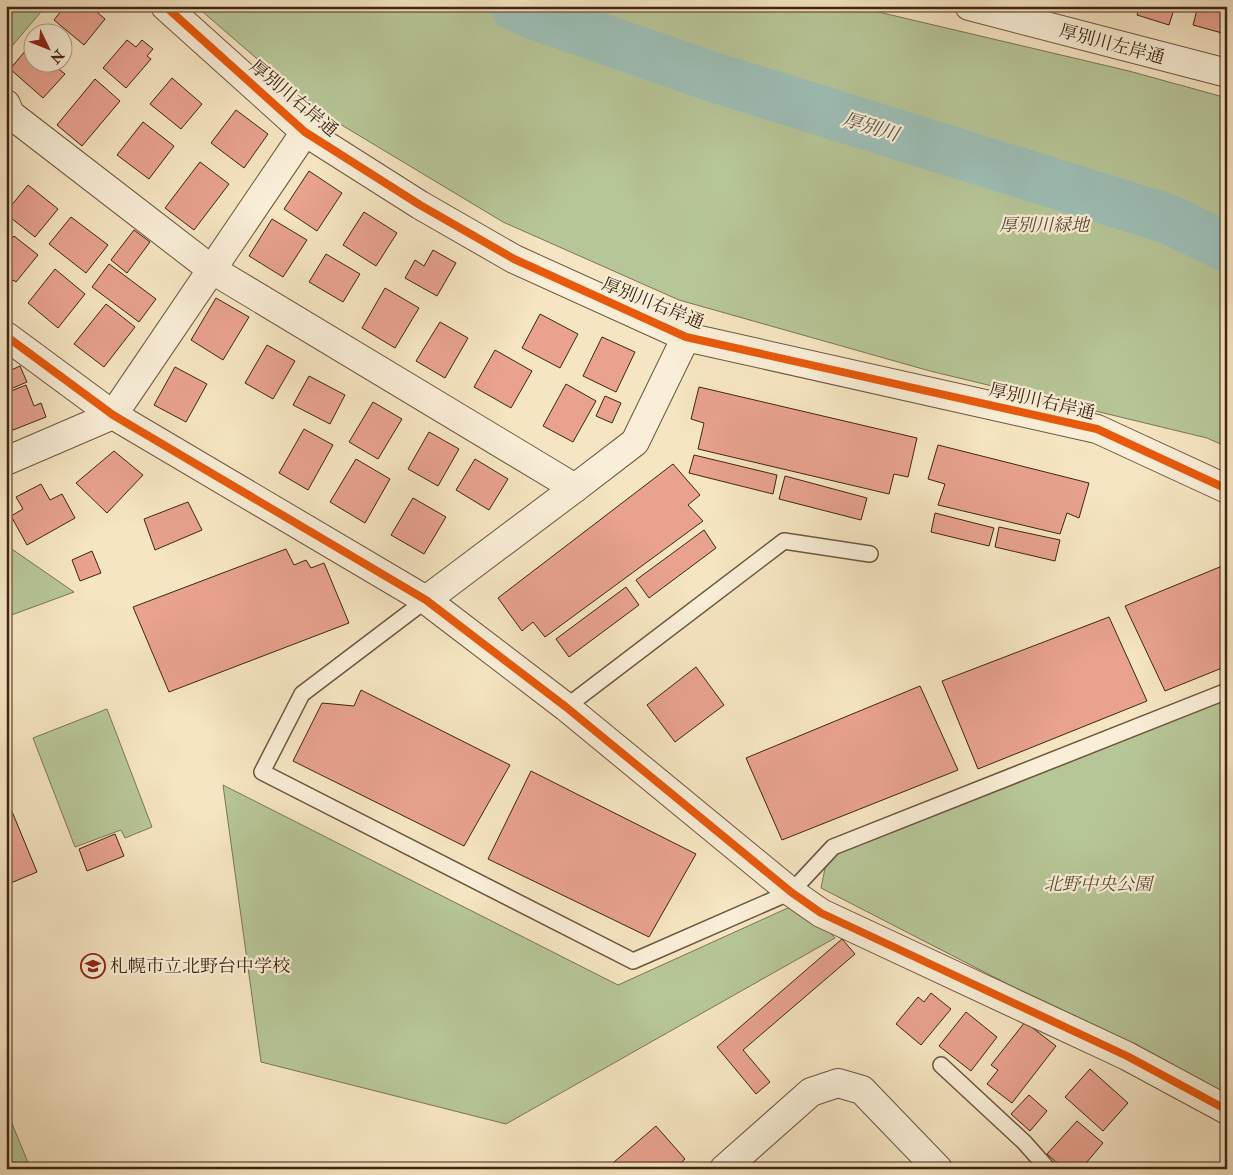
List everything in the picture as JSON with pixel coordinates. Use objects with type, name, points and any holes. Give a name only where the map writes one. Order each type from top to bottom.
[{"type":"street","name":"厚別川右岸通","points":[[165,6],[305,132],[413,200],[514,259],[686,337],[1097,429],[1227,489]]},
{"type":"street","name":"厚別川左岸通","points":[[969,6],[1227,73]]},
{"type":"street","points":[[6,104],[10,114],[211,269],[575,488]]},
{"type":"street","points":[[6,461],[113,415],[305,132]]},
{"type":"street","points":[[6,336],[113,415],[426,600],[566,707],[791,892],[821,913],[1127,1056],[1227,1110]]},
{"type":"street","points":[[426,600],[635,442],[686,337]]},
{"type":"street","points":[[724,1169],[811,1092],[838,1083],[862,1090],[938,1169]]},
{"type":"lane","points":[[566,707],[784,541],[870,554]]},
{"type":"lane","points":[[426,600],[302,694],[262,772],[633,961],[791,892],[833,847],[1227,691]]},
{"type":"lane","points":[[941,1065],[1024,1142],[1048,1169]]},
{"type":"green space","points":[[6,6],[46,6],[32,22],[22,22],[22,34],[6,53]]},
{"type":"green space","name":"厚別川緑地","points":[[196,6],[853,6],[1129,71],[1227,98],[1227,447],[1207,438],[930,371],[679,300],[503,222],[315,109]]},
{"type":"green space","points":[[6,545],[74,592],[6,617]]},
{"type":"green space","name":"北野中央公園","points":[[1227,699],[1227,1097],[821,888],[830,844]]},
{"type":"green space","points":[[107,709],[152,827],[125,838],[121,830],[75,847],[33,738]]},
{"type":"green space","points":[[223,785],[618,985],[801,902],[835,938],[506,1124],[261,1062]]},
{"type":"green space","points":[[6,1109],[29,1165],[21,1169],[6,1169]]},
{"type":"building","points":[[65,6],[90,6],[105,19],[84,45],[72,35],[72,22],[56,22],[54,20]]},
{"type":"building","points":[[1140,6],[1175,6],[1169,25],[1137,15]]},
{"type":"building","points":[[1198,6],[1227,6],[1227,15],[1222,33],[1193,25]]},
{"type":"building","points":[[127,40],[136,47],[142,40],[153,49],[147,56],[151,59],[126,88],[103,68]]},
{"type":"building","points":[[22,55],[22,72],[62,72],[65,74],[43,98],[10,69]]},
{"type":"building","points":[[172,78],[202,104],[181,129],[150,104]]},
{"type":"building","points":[[95,79],[120,101],[82,146],[57,125]]},
{"type":"building","points":[[236,110],[268,134],[244,168],[211,143]]},
{"type":"building","points":[[143,122],[174,146],[149,179],[117,155]]},
{"type":"building","points":[[200,162],[229,184],[194,230],[165,208]]},
{"type":"building","points":[[309,171],[342,193],[317,231],[284,209]]},
{"type":"building","points":[[28,185],[58,209],[35,237],[6,214]]},
{"type":"building","points":[[364,212],[397,233],[376,266],[343,245]]},
{"type":"building","points":[[71,217],[108,245],[86,273],[49,244]]},
{"type":"building","points":[[272,219],[307,240],[283,277],[249,256]]},
{"type":"building","points":[[134,230],[150,242],[127,273],[111,260]]},
{"type":"building","points":[[14,236],[38,255],[16,282],[13,280],[6,289],[6,246]]},
{"type":"building","points":[[433,250],[456,263],[437,296],[405,278],[415,260],[424,266]]},
{"type":"building","points":[[326,254],[360,274],[343,302],[309,282]]},
{"type":"building","points":[[109,264],[156,299],[139,322],[92,287]]},
{"type":"building","points":[[55,269],[85,294],[58,328],[28,303]]},
{"type":"building","points":[[385,288],[419,308],[395,348],[362,328]]},
{"type":"building","points":[[216,298],[249,317],[223,360],[191,340]]},
{"type":"building","points":[[106,304],[135,327],[104,367],[74,344]]},
{"type":"building","points":[[540,314],[578,334],[560,368],[522,348]]},
{"type":"building","points":[[440,322],[468,338],[445,378],[416,361]]},
{"type":"building","points":[[602,337],[635,352],[616,392],[583,376]]},
{"type":"building","points":[[267,345],[295,361],[273,399],[245,383]]},
{"type":"building","points":[[495,350],[532,371],[511,408],[474,387]]},
{"type":"building","points":[[20,366],[27,382],[6,391],[6,370],[7,372]]},
{"type":"building","points":[[175,367],[207,384],[186,422],[154,405]]},
{"type":"building","points":[[309,376],[345,395],[330,424],[293,405]]},
{"type":"building","points":[[566,384],[596,401],[573,442],[543,426]]},
{"type":"building","points":[[26,385],[34,406],[41,403],[46,417],[13,430],[6,414],[6,393]]},
{"type":"building","points":[[699,387],[917,438],[908,477],[894,474],[889,494],[698,449],[704,423],[691,419]]},
{"type":"building","points":[[605,396],[621,403],[612,423],[596,416]]},
{"type":"building","points":[[373,402],[402,419],[378,459],[349,442]]},
{"type":"building","points":[[304,429],[333,445],[308,490],[279,473]]},
{"type":"building","points":[[429,432],[459,449],[438,486],[408,469]]},
{"type":"building","points":[[938,445],[1089,483],[1079,518],[1067,513],[1060,534],[938,505],[945,484],[928,479]]},
{"type":"building","points":[[114,451],[143,475],[107,513],[76,483]]},
{"type":"building","points":[[694,455],[777,475],[773,494],[689,473]]},
{"type":"building","points":[[356,459],[390,479],[365,523],[330,502]]},
{"type":"building","points":[[475,459],[508,479],[489,510],[456,490]]},
{"type":"building","points":[[673,464],[700,495],[688,505],[703,521],[545,637],[533,622],[522,631],[498,598]]},
{"type":"building","points":[[785,476],[867,498],[861,520],[779,499]]},
{"type":"building","points":[[41,484],[50,500],[62,494],[75,518],[27,545],[11,516],[23,509],[16,497]]},
{"type":"building","points":[[413,498],[446,517],[424,554],[391,535]]},
{"type":"building","points":[[188,502],[202,530],[155,550],[144,519]]},
{"type":"building","points":[[935,513],[994,528],[989,546],[931,532]]},
{"type":"building","points":[[999,527],[1060,540],[1055,561],[995,547]]},
{"type":"building","points":[[704,530],[716,548],[649,598],[636,580]]},
{"type":"building","points":[[286,549],[294,565],[306,560],[311,568],[324,563],[349,623],[169,692],[133,607]]},
{"type":"building","points":[[92,551],[101,573],[80,581],[72,560]]},
{"type":"building","points":[[1227,564],[1227,666],[1165,691],[1125,606]]},
{"type":"building","points":[[626,587],[639,605],[569,657],[556,639]]},
{"type":"building","points":[[1109,617],[1147,701],[978,769],[942,681]]},
{"type":"building","points":[[696,667],[724,705],[675,742],[647,705]]},
{"type":"building","points":[[920,686],[958,770],[782,840],[746,758]]},
{"type":"building","points":[[361,690],[510,765],[464,846],[293,761],[322,703],[354,706]]},
{"type":"building","points":[[531,771],[696,854],[649,937],[488,859]]},
{"type":"building","points":[[6,797],[37,872],[6,885]]},
{"type":"building","points":[[115,834],[124,856],[87,871],[79,849]]},
{"type":"building","points":[[842,939],[855,954],[743,1050],[770,1082],[756,1094],[717,1047]]},
{"type":"building","points":[[931,993],[951,1009],[921,1045],[896,1024],[918,997],[924,1002]]},
{"type":"building","points":[[966,1012],[997,1037],[971,1071],[939,1046]]},
{"type":"building","points":[[1025,1022],[1056,1046],[1012,1103],[987,1084],[998,1070],[991,1065]]},
{"type":"building","points":[[1090,1069],[1128,1103],[1103,1131],[1065,1097]]},
{"type":"building","points":[[1029,1095],[1047,1111],[1030,1131],[1011,1114]]},
{"type":"building","points":[[1077,1121],[1103,1143],[1081,1169],[1064,1169],[1047,1154]]},
{"type":"building","points":[[656,1126],[685,1159],[674,1169],[606,1169]]},
{"type":"waterway","name":"厚別川","points":[[515,6],[535,15],[710,76],[1168,219],[1227,247]]},
{"type":"cycle path","points":[[165,6],[305,132],[420,205],[514,259],[686,337],[1097,429],[1227,489]]},
{"type":"cycle path","points":[[6,336],[113,415],[426,600],[566,707],[791,892],[821,913],[1127,1056],[1227,1110]]},
{"type":"place","name":"札幌市立北野台中学校","points":[[93,966]]}]
